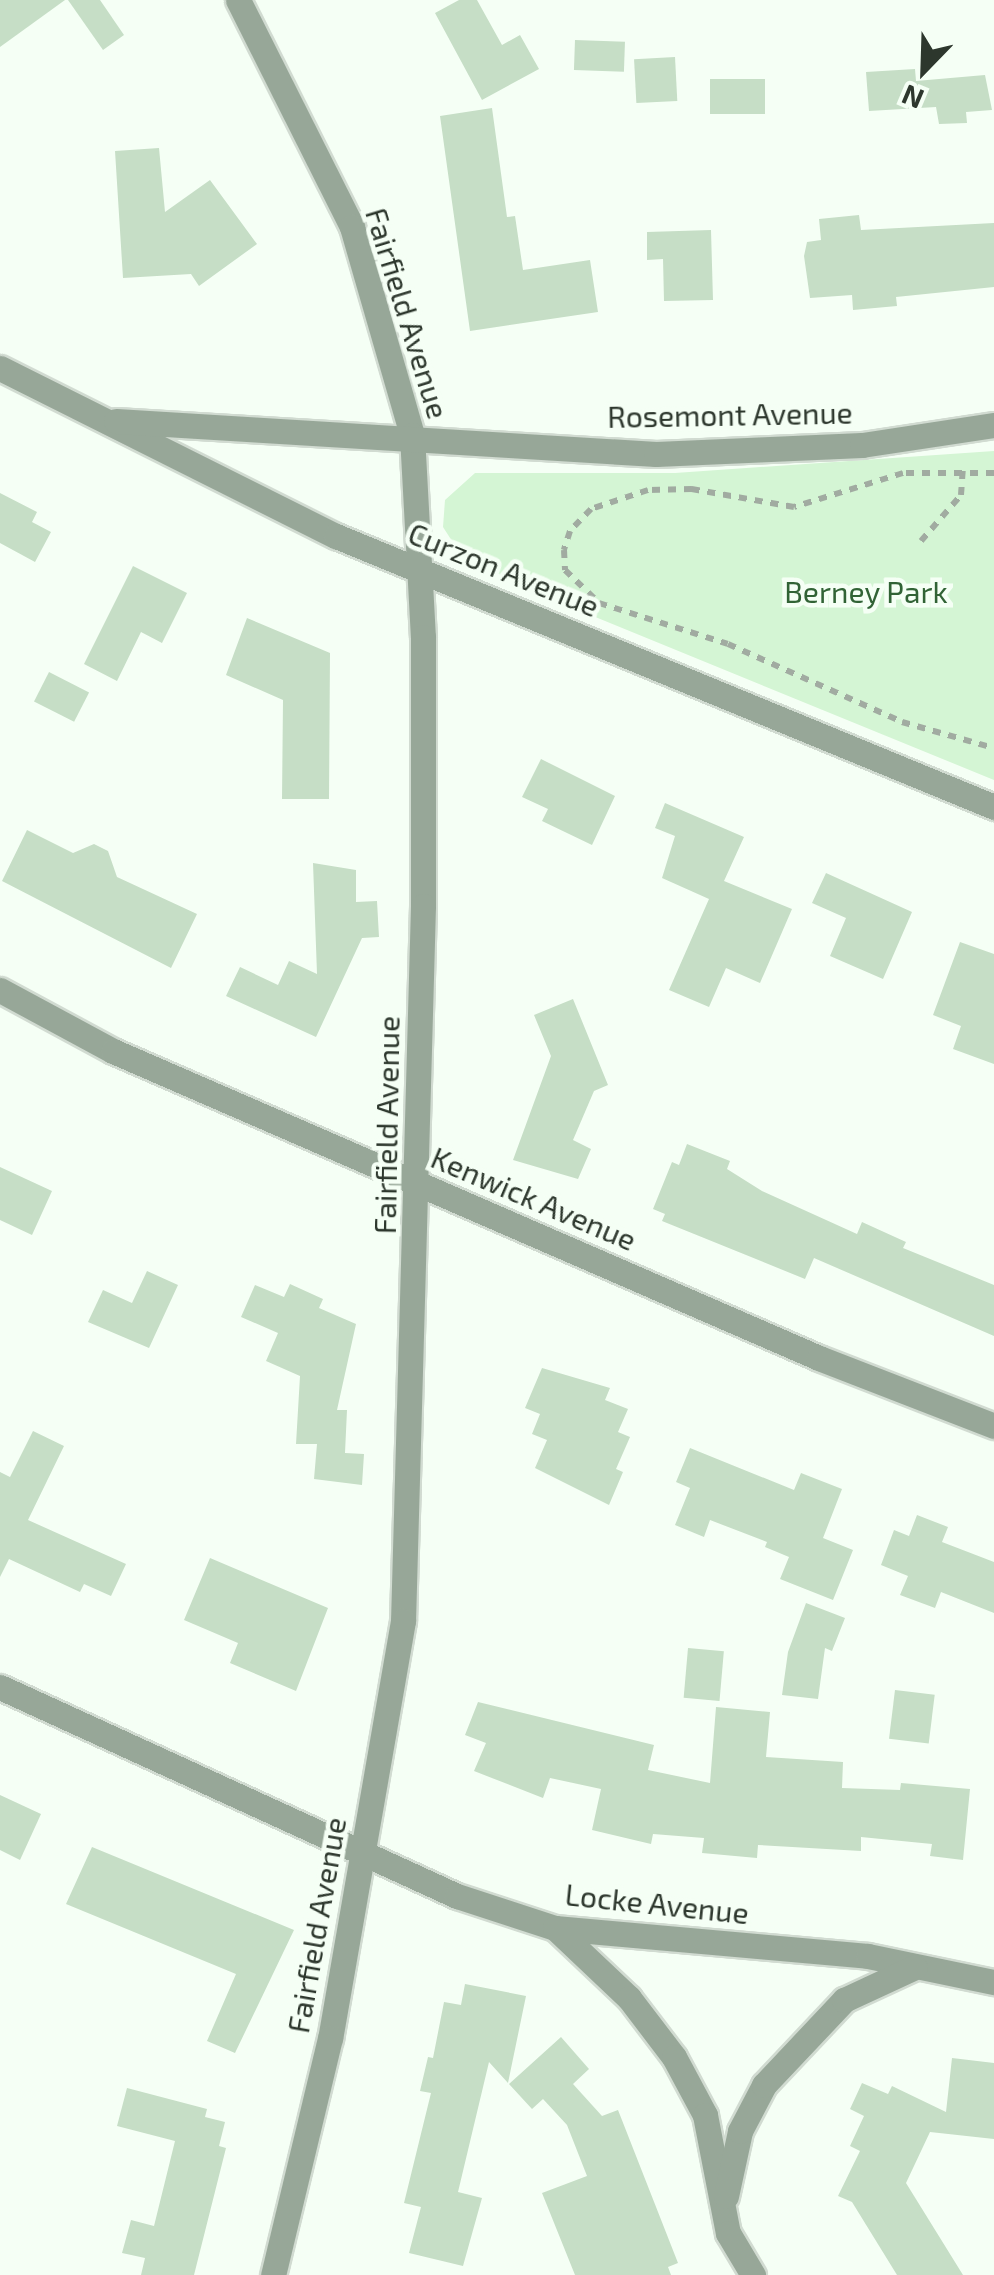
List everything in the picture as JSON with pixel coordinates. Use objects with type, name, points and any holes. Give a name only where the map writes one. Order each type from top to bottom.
[{"type":"street","name":"Fairfield Avenue","points":[[238,0],[352,227],[412,435],[420,569],[417,1183],[403,1621],[330,2038],[274,2275]]},
{"type":"street","name":"Curzon Avenue","points":[[0,368],[336,536],[994,807]]},
{"type":"street","name":"Rosemont Avenue","points":[[106,421],[412,435],[656,454],[862,446],[994,424]]},
{"type":"street","name":"Kenwick Avenue","points":[[0,990],[113,1052],[994,1426]]},
{"type":"street","name":"Locke Avenue","points":[[0,1687],[363,1848],[457,1896],[555,1928],[868,1956],[994,1982]]},
{"type":"street","points":[[555,1928],[629,1998],[674,2058],[705,2115],[728,2234],[753,2275]]},
{"type":"street","points":[[724,2206],[740,2131],[764,2085],[844,2000],[915,1967]]},
{"type":"path","points":[[921,541],[962,495],[964,471],[958,430]]},
{"type":"path","points":[[994,473],[903,473],[794,507],[692,489],[648,490],[591,509],[570,531],[565,570],[598,603],[728,644],[902,722],[994,748]]},
{"type":"green space","name":"Berney Park","points":[[994,451],[994,780],[522,587],[459,552],[443,527],[445,500],[475,473],[675,473]]},
{"type":"building","points":[[0,0],[65,0],[0,47]]},
{"type":"building","points":[[68,0],[100,0],[124,35],[103,50]]},
{"type":"building","points":[[459,0],[477,0],[502,45],[520,35],[539,69],[482,100],[435,13]]},
{"type":"building","points":[[575,40],[625,42],[624,72],[574,70]]},
{"type":"building","points":[[675,57],[677,101],[636,103],[634,59]]},
{"type":"building","points":[[915,69],[916,81],[985,75],[992,110],[966,112],[967,123],[939,124],[936,107],[869,111],[866,72]]},
{"type":"building","points":[[710,79],[765,79],[765,114],[710,114]]},
{"type":"building","points":[[492,108],[507,217],[515,216],[523,270],[590,260],[598,312],[470,331],[440,116]]},
{"type":"building","points":[[159,148],[165,212],[210,180],[257,244],[199,286],[191,274],[123,278],[115,151]]},
{"type":"building","points":[[859,215],[861,230],[994,223],[994,287],[896,297],[897,306],[853,310],[852,295],[810,298],[804,256],[807,242],[821,240],[819,219]]},
{"type":"building","points":[[711,230],[713,300],[664,301],[663,259],[647,260],[647,232]]},
{"type":"building","points":[[0,493],[37,512],[32,522],[51,532],[35,562],[0,543]]},
{"type":"building","points":[[133,566],[187,593],[162,643],[141,632],[117,681],[84,664]]},
{"type":"building","points":[[247,618],[330,653],[329,799],[282,799],[283,700],[226,675]]},
{"type":"building","points":[[49,672],[89,692],[74,722],[34,701]]},
{"type":"building","points":[[541,759],[615,796],[592,845],[542,821],[548,809],[522,797]]},
{"type":"building","points":[[665,803],[744,837],[724,881],[792,909],[760,983],[726,968],[709,1007],[669,990],[709,899],[662,878],[675,836],[655,828]]},
{"type":"building","points":[[27,830],[73,853],[94,844],[108,851],[117,877],[197,914],[171,968],[2,881]]},
{"type":"building","points":[[313,863],[356,870],[356,902],[377,901],[379,937],[362,938],[316,1037],[226,996],[240,967],[278,985],[289,961],[317,974]]},
{"type":"building","points":[[826,873],[912,912],[883,979],[830,956],[846,918],[812,903]]},
{"type":"building","points":[[960,942],[994,954],[994,1064],[953,1049],[961,1026],[933,1015]]},
{"type":"building","points":[[573,999],[608,1085],[594,1091],[573,1140],[591,1149],[578,1179],[513,1160],[551,1056],[534,1015]]},
{"type":"building","points":[[687,1144],[730,1161],[727,1169],[762,1191],[857,1234],[862,1222],[906,1242],[903,1248],[994,1285],[994,1336],[814,1258],[805,1279],[662,1221],[665,1214],[653,1209],[672,1162],[679,1165]]},
{"type":"building","points":[[0,1167],[52,1191],[32,1235],[0,1220]]},
{"type":"building","points":[[147,1271],[178,1285],[149,1348],[88,1322],[103,1290],[132,1303]]},
{"type":"building","points":[[290,1284],[323,1299],[319,1308],[356,1324],[337,1410],[347,1410],[345,1453],[364,1454],[362,1485],[314,1479],[317,1444],[296,1444],[300,1376],[266,1361],[278,1333],[241,1317],[255,1285],[284,1297]]},
{"type":"building","points":[[542,1368],[610,1388],[605,1400],[628,1409],[618,1432],[630,1437],[616,1469],[623,1472],[609,1505],[535,1468],[547,1440],[532,1434],[540,1414],[525,1408]]},
{"type":"building","points":[[33,1431],[64,1446],[28,1520],[126,1564],[111,1596],[84,1584],[80,1592],[9,1559],[0,1577],[0,1472],[10,1477]]},
{"type":"building","points":[[690,1448],[794,1490],[801,1473],[842,1489],[823,1538],[853,1550],[833,1600],[780,1579],[789,1557],[765,1547],[767,1542],[710,1520],[704,1537],[675,1525],[690,1488],[676,1482]]},
{"type":"building","points":[[917,1515],[948,1527],[942,1542],[994,1562],[994,1613],[941,1592],[935,1608],[900,1595],[908,1576],[881,1565],[894,1530],[909,1536]]},
{"type":"building","points":[[210,1558],[328,1608],[296,1691],[230,1663],[238,1643],[184,1620]]},
{"type":"building","points":[[806,1603],[845,1618],[832,1651],[825,1648],[818,1699],[782,1695],[788,1652]]},
{"type":"building","points":[[688,1648],[724,1651],[720,1701],[684,1698]]},
{"type":"building","points":[[895,1690],[935,1695],[929,1744],[889,1739]]},
{"type":"building","points":[[478,1702],[654,1745],[648,1770],[710,1783],[716,1707],[770,1712],[766,1757],[843,1762],[842,1788],[900,1790],[901,1783],[970,1789],[963,1860],[930,1856],[932,1844],[861,1837],[861,1851],[758,1845],[757,1858],[702,1853],[704,1838],[653,1834],[651,1844],[592,1830],[601,1789],[550,1778],[543,1798],[474,1771],[486,1743],[465,1735]]},
{"type":"building","points":[[0,1795],[41,1814],[20,1860],[0,1850]]},
{"type":"building","points":[[92,1847],[294,1930],[235,2053],[207,2041],[236,1974],[66,1904]]},
{"type":"building","points":[[465,1984],[526,1996],[508,2083],[489,2062],[458,2192],[482,2198],[463,2266],[409,2253],[421,2207],[404,2203],[431,2093],[420,2091],[428,2057],[433,2058],[444,2002],[461,2005]]},
{"type":"building","points":[[561,2037],[589,2069],[573,2084],[602,2116],[618,2110],[678,2263],[668,2267],[671,2275],[575,2275],[542,2193],[587,2176],[567,2125],[543,2099],[532,2109],[509,2084]]},
{"type":"building","points":[[952,2058],[994,2063],[994,2139],[930,2132],[906,2183],[963,2275],[897,2275],[852,2202],[838,2196],[860,2151],[850,2146],[864,2116],[850,2109],[862,2083],[888,2094],[892,2086],[946,2112]]},
{"type":"building","points":[[127,2088],[207,2109],[205,2117],[225,2122],[219,2146],[226,2148],[194,2275],[141,2275],[145,2258],[122,2253],[131,2220],[154,2226],[175,2141],[117,2126]]}]
